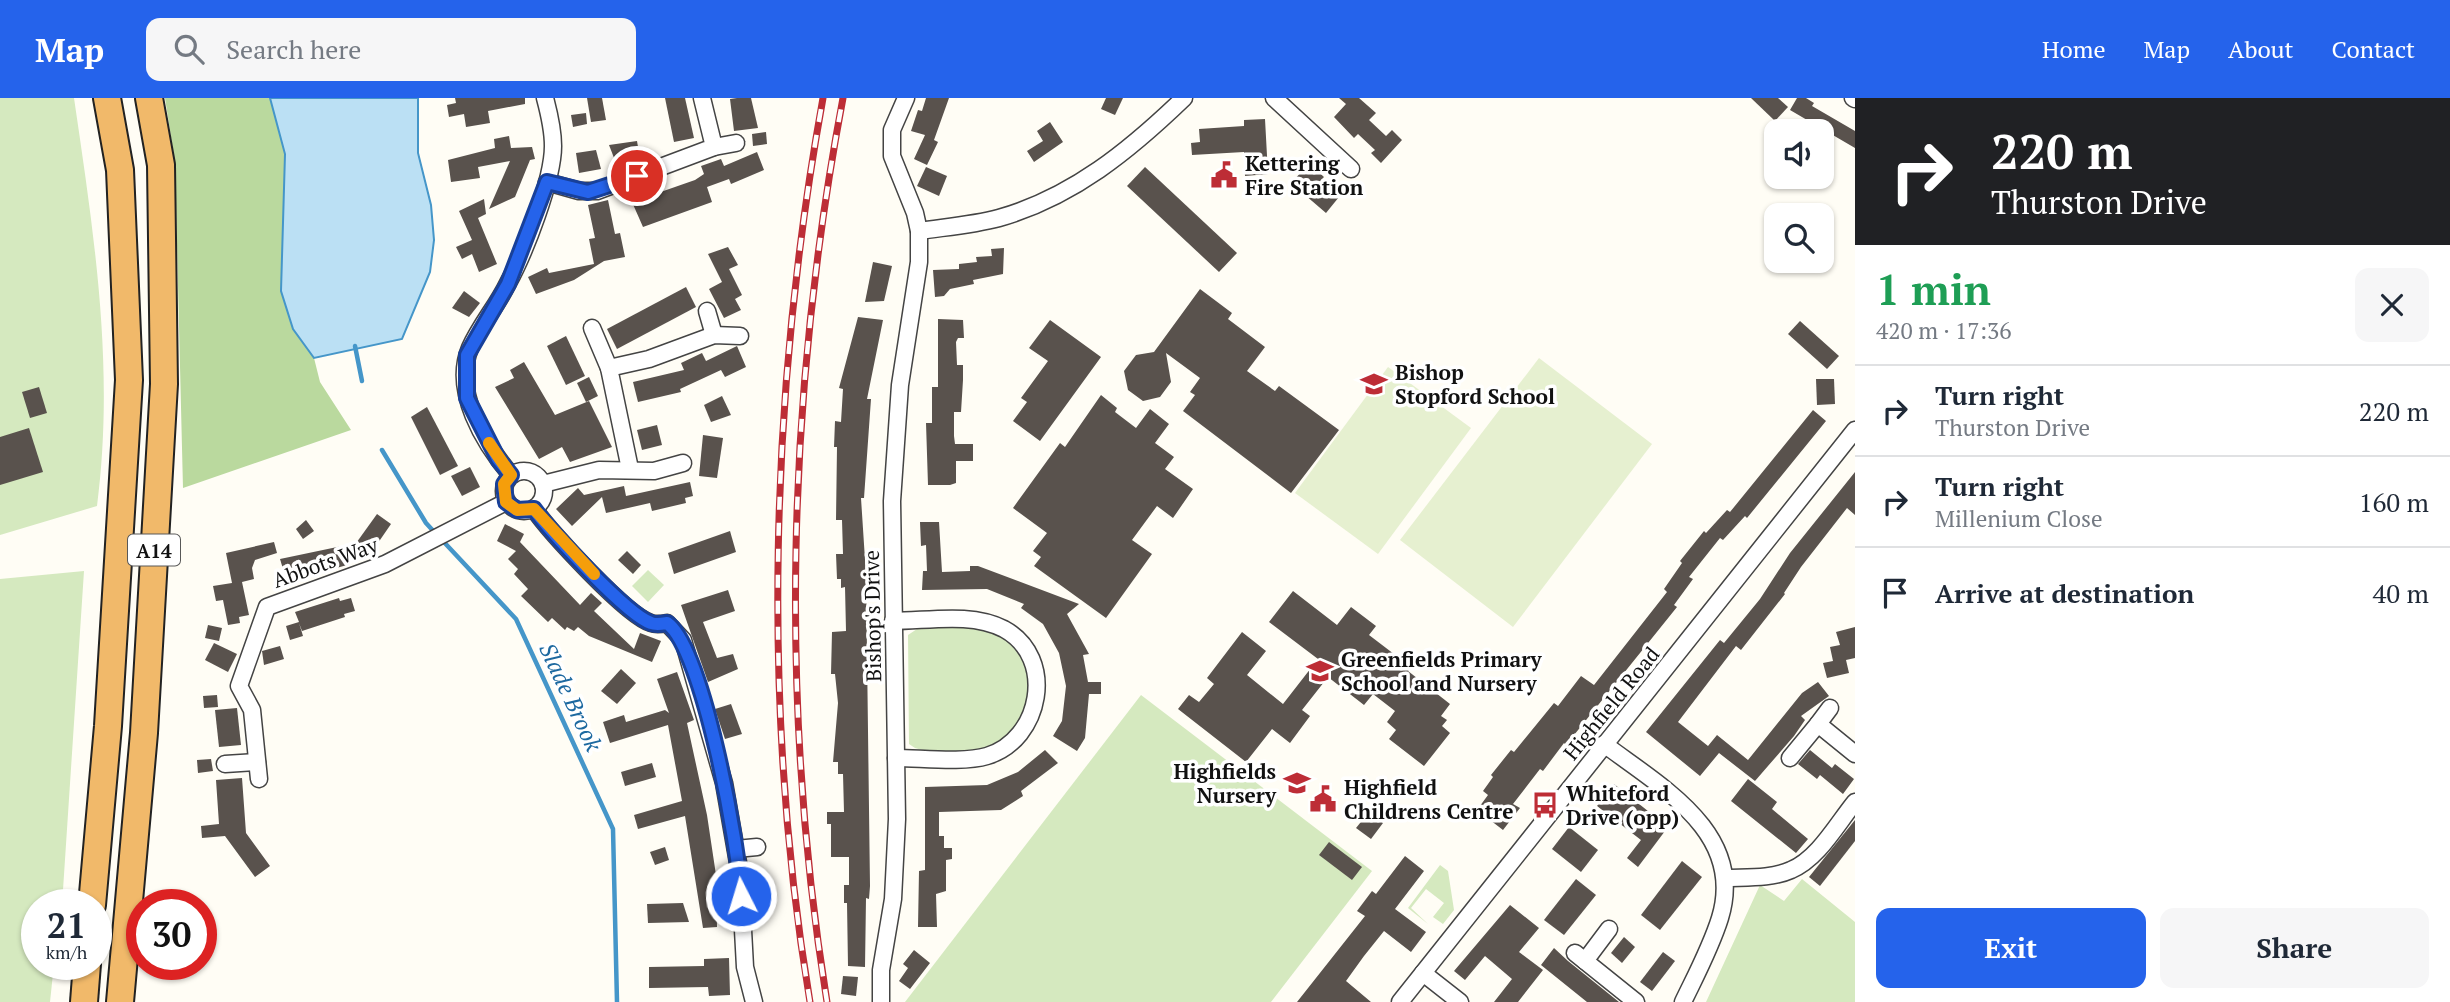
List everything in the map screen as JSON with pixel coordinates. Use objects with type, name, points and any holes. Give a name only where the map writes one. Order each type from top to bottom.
[{"type":"highway","name":"A14","points":[[93,889],[108,726],[129,380],[120,170],[107,98]]},
{"type":"highway","name":"A14","points":[[120,1002],[144,733],[164,384],[161,165],[149,98]]},
{"type":"highway","points":[[84,1002],[86,980]]},
{"type":"street","points":[[511,475],[498,459],[467,398],[467,355],[508,284],[547,182],[553,144],[545,98]]},
{"type":"street","points":[[702,98],[715,147]]},
{"type":"street","name":"Bishop's Drive","points":[[881,1002],[881,971],[895,872],[893,488],[900,385],[919,262],[919,230],[909,195],[892,156],[892,130],[906,98]]},
{"type":"street","points":[[919,230],[998,219],[1027,209],[1084,181],[1137,143],[1184,98]]},
{"type":"street","points":[[1274,98],[1351,169]]},
{"type":"street","points":[[547,182],[579,191],[597,191],[715,147],[736,143]]},
{"type":"street","points":[[707,311],[714,335]]},
{"type":"street","points":[[592,328],[609,369],[630,469]]},
{"type":"street","points":[[609,369],[649,359],[714,335],[740,336]]},
{"type":"street","name":"Highfield Road","points":[[1400,1002],[1855,430]]},
{"type":"street","points":[[543,484],[582,472],[630,469],[654,471],[683,463]]},
{"type":"street","points":[[530,471],[543,484],[543,498],[534,509],[517,510],[506,502],[504,484],[511,475],[530,471]]},
{"type":"street","name":"Abbots Way","points":[[258,779],[253,710],[239,686],[267,607],[275,601],[352,578],[506,502]]},
{"type":"street","points":[[534,509],[549,528],[632,610],[648,623],[667,623],[683,640],[719,756],[736,849],[745,967],[754,1002]]},
{"type":"street","points":[[892,621],[967,619],[998,627],[1022,646],[1032,662],[1037,683],[1029,721],[1020,734],[999,751],[985,757],[896,758]]},
{"type":"street","points":[[1790,758],[1830,708]]},
{"type":"street","points":[[1818,724],[1855,754]]},
{"type":"street","points":[[1604,744],[1701,821],[1715,843],[1724,878],[1721,916],[1683,1002]]},
{"type":"street","points":[[225,764],[257,762]]},
{"type":"street","points":[[1724,878],[1767,876],[1789,871],[1801,864],[1855,802]]},
{"type":"street","points":[[736,849],[757,847]]},
{"type":"street","points":[[1609,929],[1580,957],[1636,1002]]},
{"type":"street","points":[[1423,973],[1460,1002]]},
{"type":"green space","points":[[0,98],[74,98],[100,301],[104,403],[97,506],[0,535]]},
{"type":"green space","points":[[165,98],[270,98],[285,154],[293,329],[314,358],[320,382],[351,430],[183,488],[175,163]]},
{"type":"green space","points":[[1539,358],[1652,444],[1513,627],[1400,540]]},
{"type":"green space","points":[[1388,367],[1471,428],[1378,554],[1295,493]]},
{"type":"green space","points":[[648,570],[664,585],[648,602],[632,586]]},
{"type":"green space","points":[[84,571],[63,889],[21,889],[21,980],[52,980],[50,1002],[0,1002],[0,579]]},
{"type":"green space","points":[[967,626],[998,635],[1018,653],[1029,683],[1023,714],[1015,728],[1004,739],[985,750],[927,751],[915,748],[909,744],[908,635],[920,627]]},
{"type":"green space","points":[[1141,695],[1372,871],[1271,1002],[905,1002]]},
{"type":"green space","points":[[1440,865],[1448,871],[1454,910],[1443,924],[1433,917],[1444,903],[1426,889],[1411,908],[1428,924],[1408,908]]},
{"type":"green space","points":[[1802,879],[1855,922],[1855,1002],[1706,1002],[1760,885],[1784,901]]},
{"type":"water","points":[[270,98],[418,98],[418,153],[431,205],[434,240],[430,272],[402,339],[314,358],[293,329],[281,291],[285,154]]},
{"type":"building","points":[[455,98],[525,98],[525,104],[488,111],[490,123],[466,127],[464,114],[449,117],[447,105],[456,103]]},
{"type":"building","points":[[587,98],[602,98],[606,120],[591,122]]},
{"type":"building","points":[[665,98],[685,98],[694,138],[674,142]]},
{"type":"building","points":[[751,98],[758,128],[734,131],[730,99]]},
{"type":"building","points":[[926,98],[949,98],[934,140],[938,142],[927,165],[914,159],[925,135],[911,131],[918,110],[922,111]]},
{"type":"building","points":[[1106,98],[1123,98],[1115,115],[1101,109]]},
{"type":"building","points":[[1339,98],[1359,98],[1376,113],[1369,120],[1386,136],[1392,130],[1402,140],[1381,163],[1371,153],[1375,150],[1358,134],[1354,138],[1334,117],[1346,104]]},
{"type":"building","points":[[1751,98],[1778,98],[1788,107],[1777,119],[1773,119]]},
{"type":"building","points":[[1797,98],[1806,98],[1814,103],[1812,106],[1855,131],[1855,148],[1834,136],[1834,119],[1805,119],[1790,110]]},
{"type":"building","points":[[586,113],[587,124],[573,127],[571,115]]},
{"type":"building","points":[[1265,119],[1268,174],[1245,176],[1244,152],[1192,155],[1191,143],[1200,142],[1199,129],[1244,126],[1244,120]]},
{"type":"building","points":[[1050,122],[1063,142],[1034,162],[1027,151],[1043,141],[1037,131]]},
{"type":"building","points":[[766,132],[767,144],[753,146],[752,134]]},
{"type":"building","points":[[509,136],[511,148],[532,147],[535,159],[530,160],[515,197],[489,209],[510,161],[478,167],[480,178],[451,182],[448,160],[495,148],[494,139]]},
{"type":"building","points":[[637,141],[640,159],[616,163],[609,145]]},
{"type":"building","points":[[596,150],[601,169],[579,173],[576,153]]},
{"type":"building","points":[[757,152],[764,170],[731,184],[729,179],[707,187],[712,202],[643,227],[632,202],[695,180],[704,174],[701,166],[721,159],[724,166]]},
{"type":"building","points":[[1312,166],[1324,177],[1321,180],[1339,197],[1326,213],[1291,183],[1306,167],[1309,169]]},
{"type":"building","points":[[926,167],[947,176],[939,196],[917,186]]},
{"type":"building","points":[[1145,167],[1237,253],[1219,272],[1127,186]]},
{"type":"building","points":[[484,199],[486,214],[478,218],[497,264],[479,272],[472,254],[462,259],[456,247],[472,240],[459,211]]},
{"type":"building","points":[[608,200],[615,234],[620,233],[625,257],[604,261],[574,280],[536,294],[528,277],[547,268],[549,273],[594,264],[589,239],[595,238],[588,205]]},
{"type":"building","points":[[728,247],[738,265],[729,269],[742,295],[735,299],[741,310],[724,318],[709,289],[722,282],[708,254]]},
{"type":"building","points":[[1004,248],[1003,274],[973,280],[974,284],[950,289],[944,296],[935,297],[933,270],[959,269],[959,264],[977,262],[976,257],[992,256],[991,249]]},
{"type":"building","points":[[873,262],[892,266],[884,301],[865,302]]},
{"type":"building","points":[[686,287],[696,307],[617,349],[607,329]]},
{"type":"building","points":[[1200,289],[1232,313],[1228,319],[1265,347],[1247,371],[1275,391],[1279,386],[1339,430],[1291,493],[1183,411],[1195,395],[1190,392],[1200,378],[1166,353],[1171,382],[1160,397],[1143,401],[1128,390],[1124,371],[1136,355],[1154,352]]},
{"type":"building","points":[[464,291],[480,303],[469,317],[452,308]]},
{"type":"building","points":[[858,317],[883,320],[867,399],[871,399],[864,498],[861,498],[866,575],[870,886],[869,899],[866,898],[865,967],[848,966],[847,903],[844,903],[844,885],[849,885],[849,857],[831,857],[831,824],[827,824],[827,812],[844,812],[843,774],[838,774],[838,762],[833,762],[838,703],[835,674],[831,674],[832,632],[846,631],[845,587],[841,588],[841,579],[837,579],[836,554],[843,554],[842,520],[836,520],[835,421],[841,422],[843,389],[839,388]]},
{"type":"building","points":[[938,319],[963,320],[964,338],[958,338],[956,342],[957,365],[963,365],[963,380],[961,412],[954,412],[954,436],[955,444],[973,444],[973,461],[956,461],[956,483],[950,485],[928,485],[926,423],[932,423],[932,387],[938,387]]},
{"type":"building","points":[[1050,320],[1101,357],[1040,441],[1013,421],[1027,402],[1021,398],[1048,361],[1029,348]]},
{"type":"building","points":[[1800,321],[1839,356],[1827,369],[1788,334]]},
{"type":"building","points":[[566,336],[585,376],[566,385],[547,346]]},
{"type":"building","points":[[737,346],[746,367],[725,377],[721,370],[680,389],[681,392],[638,402],[633,382],[684,370],[681,363],[702,353],[706,361]]},
{"type":"building","points":[[524,362],[555,415],[589,401],[612,447],[570,462],[562,447],[539,459],[495,387],[514,378],[510,370]]},
{"type":"building","points":[[589,377],[598,396],[586,402],[577,383]]},
{"type":"building","points":[[1816,379],[1834,379],[1835,404],[1817,405]]},
{"type":"building","points":[[39,387],[47,413],[30,418],[22,392]]},
{"type":"building","points":[[1101,395],[1117,408],[1115,412],[1136,428],[1150,409],[1169,424],[1155,443],[1174,457],[1165,469],[1193,489],[1173,518],[1157,506],[1132,540],[1152,554],[1106,618],[1034,566],[1041,557],[1033,551],[1047,533],[1013,508],[1060,443],[1065,447]]},
{"type":"building","points":[[722,396],[731,415],[711,422],[704,405]]},
{"type":"building","points":[[427,407],[458,466],[440,475],[411,417]]},
{"type":"building","points":[[1813,410],[1826,421],[1747,518],[1745,516],[1723,540],[1720,538],[1689,577],[1693,579],[1674,605],[1677,607],[1566,745],[1564,743],[1543,771],[1540,769],[1513,804],[1520,808],[1503,830],[1477,810],[1488,795],[1483,791],[1493,777],[1491,775],[1511,750],[1514,752],[1554,703],[1558,706],[1581,676],[1594,685],[1667,592],[1664,589],[1682,563],[1680,561],[1704,531],[1706,533],[1727,510],[1730,512]]},
{"type":"building","points":[[657,425],[662,445],[642,450],[637,430]]},
{"type":"building","points":[[29,428],[43,472],[0,485],[0,437]]},
{"type":"building","points":[[703,435],[723,438],[717,478],[699,476]]},
{"type":"building","points":[[470,467],[480,487],[462,496],[451,476]]},
{"type":"building","points":[[1855,472],[1855,515],[1847,508],[1741,650],[1736,646],[1678,722],[1708,746],[1717,735],[1748,760],[1802,693],[1818,682],[1829,696],[1801,716],[1805,720],[1794,736],[1755,781],[1719,753],[1700,776],[1646,732],[1720,640],[1724,643],[1760,599],[1790,553]]},
{"type":"building","points":[[690,482],[693,496],[685,498],[686,503],[652,511],[650,503],[606,513],[602,497],[572,526],[556,509],[578,488],[584,495],[624,486],[626,496]]},
{"type":"building","points":[[377,514],[391,524],[369,556],[354,546]]},
{"type":"building","points":[[306,520],[314,531],[303,539],[296,529]]},
{"type":"building","points":[[920,522],[939,522],[942,572],[970,571],[970,566],[978,566],[1079,604],[1067,614],[1089,654],[1083,655],[1088,682],[1101,682],[1101,694],[1089,694],[1085,738],[1077,751],[1053,736],[1062,721],[1066,686],[1059,653],[1043,624],[1021,608],[1024,604],[987,589],[922,590],[923,571],[927,571],[926,545],[921,546]]},
{"type":"building","points":[[505,524],[524,534],[520,542],[580,605],[591,593],[602,603],[594,611],[634,649],[640,633],[661,641],[652,662],[589,636],[578,627],[574,631],[567,627],[565,630],[552,618],[548,622],[521,596],[528,589],[514,574],[518,569],[508,559],[516,551],[497,541]]},
{"type":"building","points":[[730,531],[736,552],[674,574],[668,553]]},
{"type":"building","points":[[274,542],[277,553],[255,560],[252,568],[254,579],[242,582],[249,615],[239,617],[240,623],[228,625],[223,600],[216,601],[213,586],[232,583],[226,553]]},
{"type":"building","points":[[342,546],[347,565],[287,582],[280,559]]},
{"type":"building","points":[[627,551],[641,565],[633,574],[618,560]]},
{"type":"building","points":[[728,590],[735,611],[703,622],[717,658],[733,654],[738,669],[708,682],[681,605]]},
{"type":"building","points":[[1293,591],[1337,625],[1351,607],[1376,626],[1369,635],[1411,667],[1408,671],[1450,704],[1441,716],[1447,720],[1442,726],[1450,733],[1424,766],[1389,739],[1396,730],[1387,722],[1395,711],[1373,694],[1364,705],[1328,677],[1302,710],[1310,716],[1290,743],[1272,729],[1246,762],[1178,709],[1189,695],[1199,702],[1214,684],[1207,678],[1242,632],[1266,651],[1247,675],[1283,704],[1318,659],[1269,622]]},
{"type":"building","points":[[339,598],[340,601],[351,598],[355,611],[302,631],[299,623],[303,636],[290,640],[286,626],[299,622],[295,612]]},
{"type":"building","points":[[208,625],[222,628],[219,641],[205,638]]},
{"type":"building","points":[[1855,627],[1855,658],[1846,660],[1849,673],[1827,678],[1823,663],[1833,661],[1830,647],[1840,645],[1836,632]]},
{"type":"building","points":[[214,643],[237,654],[228,672],[205,660]]},
{"type":"building","points":[[280,646],[284,659],[264,665],[262,651]]},
{"type":"building","points":[[621,669],[636,683],[617,704],[601,691]]},
{"type":"building","points":[[677,672],[694,720],[687,723],[707,815],[716,875],[717,927],[703,928],[685,816],[638,829],[634,815],[682,801],[668,725],[610,743],[603,722],[624,715],[626,722],[665,710],[669,713],[657,679]]},
{"type":"building","points":[[217,695],[218,707],[204,708],[203,696]]},
{"type":"building","points":[[731,704],[742,734],[725,739],[715,709]]},
{"type":"building","points":[[237,708],[241,745],[219,747],[215,710]]},
{"type":"building","points":[[1045,750],[1058,763],[1021,791],[1023,796],[1001,810],[939,812],[939,836],[944,836],[944,848],[952,848],[952,859],[946,860],[946,891],[936,894],[937,927],[918,927],[919,871],[925,870],[925,787],[987,785],[1018,772]]},
{"type":"building","points":[[1810,750],[1832,768],[1835,764],[1854,779],[1843,794],[1820,775],[1817,779],[1798,764]]},
{"type":"building","points":[[211,759],[213,771],[198,773],[197,760]]},
{"type":"building","points":[[652,763],[656,777],[625,786],[621,772]]},
{"type":"building","points":[[242,778],[246,833],[270,866],[255,877],[225,836],[202,838],[201,826],[219,824],[216,780]]},
{"type":"building","points":[[1748,779],[1777,802],[1772,809],[1808,839],[1796,853],[1731,801]]},
{"type":"building","points":[[1614,784],[1668,827],[1638,867],[1627,858],[1641,840],[1597,806]]},
{"type":"building","points":[[1369,812],[1383,823],[1371,839],[1356,828]]},
{"type":"building","points":[[1855,820],[1855,841],[1820,886],[1809,877]]},
{"type":"building","points":[[1569,827],[1598,850],[1581,872],[1552,849]]},
{"type":"building","points":[[1329,842],[1362,867],[1352,880],[1319,855]]},
{"type":"building","points":[[665,847],[669,860],[655,865],[650,852]]},
{"type":"building","points":[[1405,856],[1424,871],[1395,909],[1426,932],[1411,952],[1384,931],[1364,956],[1346,981],[1371,1002],[1297,1002],[1365,916],[1357,911],[1372,891],[1376,894]]},
{"type":"building","points":[[1682,861],[1702,877],[1660,930],[1641,915]]},
{"type":"building","points":[[1576,879],[1596,895],[1564,935],[1544,920]]},
{"type":"building","points":[[683,903],[689,922],[648,923],[647,904]]},
{"type":"building","points":[[1510,905],[1539,928],[1519,952],[1543,970],[1518,1002],[1494,1002],[1512,979],[1485,956],[1465,980],[1454,971]]},
{"type":"building","points":[[1624,937],[1635,947],[1622,963],[1611,953]]},
{"type":"building","points":[[1554,948],[1619,1002],[1587,1002],[1541,965]]},
{"type":"building","points":[[914,950],[930,963],[910,989],[899,981],[908,968],[903,964]]},
{"type":"building","points":[[1663,952],[1675,961],[1652,991],[1640,982]]},
{"type":"building","points":[[729,958],[730,995],[709,996],[708,987],[649,988],[649,967],[704,966],[704,959]]},
{"type":"building","points":[[843,976],[858,977],[856,996],[841,994]]},
{"type":"waterway","name":"Slade Brook","points":[[355,346],[362,381]]},
{"type":"waterway","name":"Slade Brook","points":[[382,450],[426,523],[436,534]]},
{"type":"waterway","name":"Slade Brook","points":[[442,540],[516,619],[613,829],[617,1002]]},
{"type":"railway","points":[[810,1002],[794,891],[784,778],[778,550],[792,321],[805,209],[823,98]]},
{"type":"railway","points":[[827,1002],[801,777],[796,663],[796,549],[810,322],[824,210],[843,98]]},
{"type":"slow traffic","points":[[489,443],[511,475],[504,484],[506,502],[517,510],[534,509],[594,574]]},
{"type":"place","name":"Kettering Fire Station","points":[[1224,175]]},
{"type":"place","name":"Bishop Stopford School","points":[[1374,384]]},
{"type":"place","name":"Greenfields Primary School and Nursery","points":[[1320,671]]},
{"type":"place","name":"Highfields Nursery","points":[[1297,783]]},
{"type":"place","name":"Highfield Childrens Centre","points":[[1323,799]]},
{"type":"place","name":"Whiteford Drive (opp)","points":[[1545,805]]},
{"type":"route","points":[[637,176],[588,192],[547,182],[517,265],[467,355],[467,398],[498,459],[511,475],[504,484],[506,502],[517,510],[534,509],[556,535],[632,610],[648,623],[667,623],[676,629],[683,640],[719,756],[740,874],[741,896]]}]
